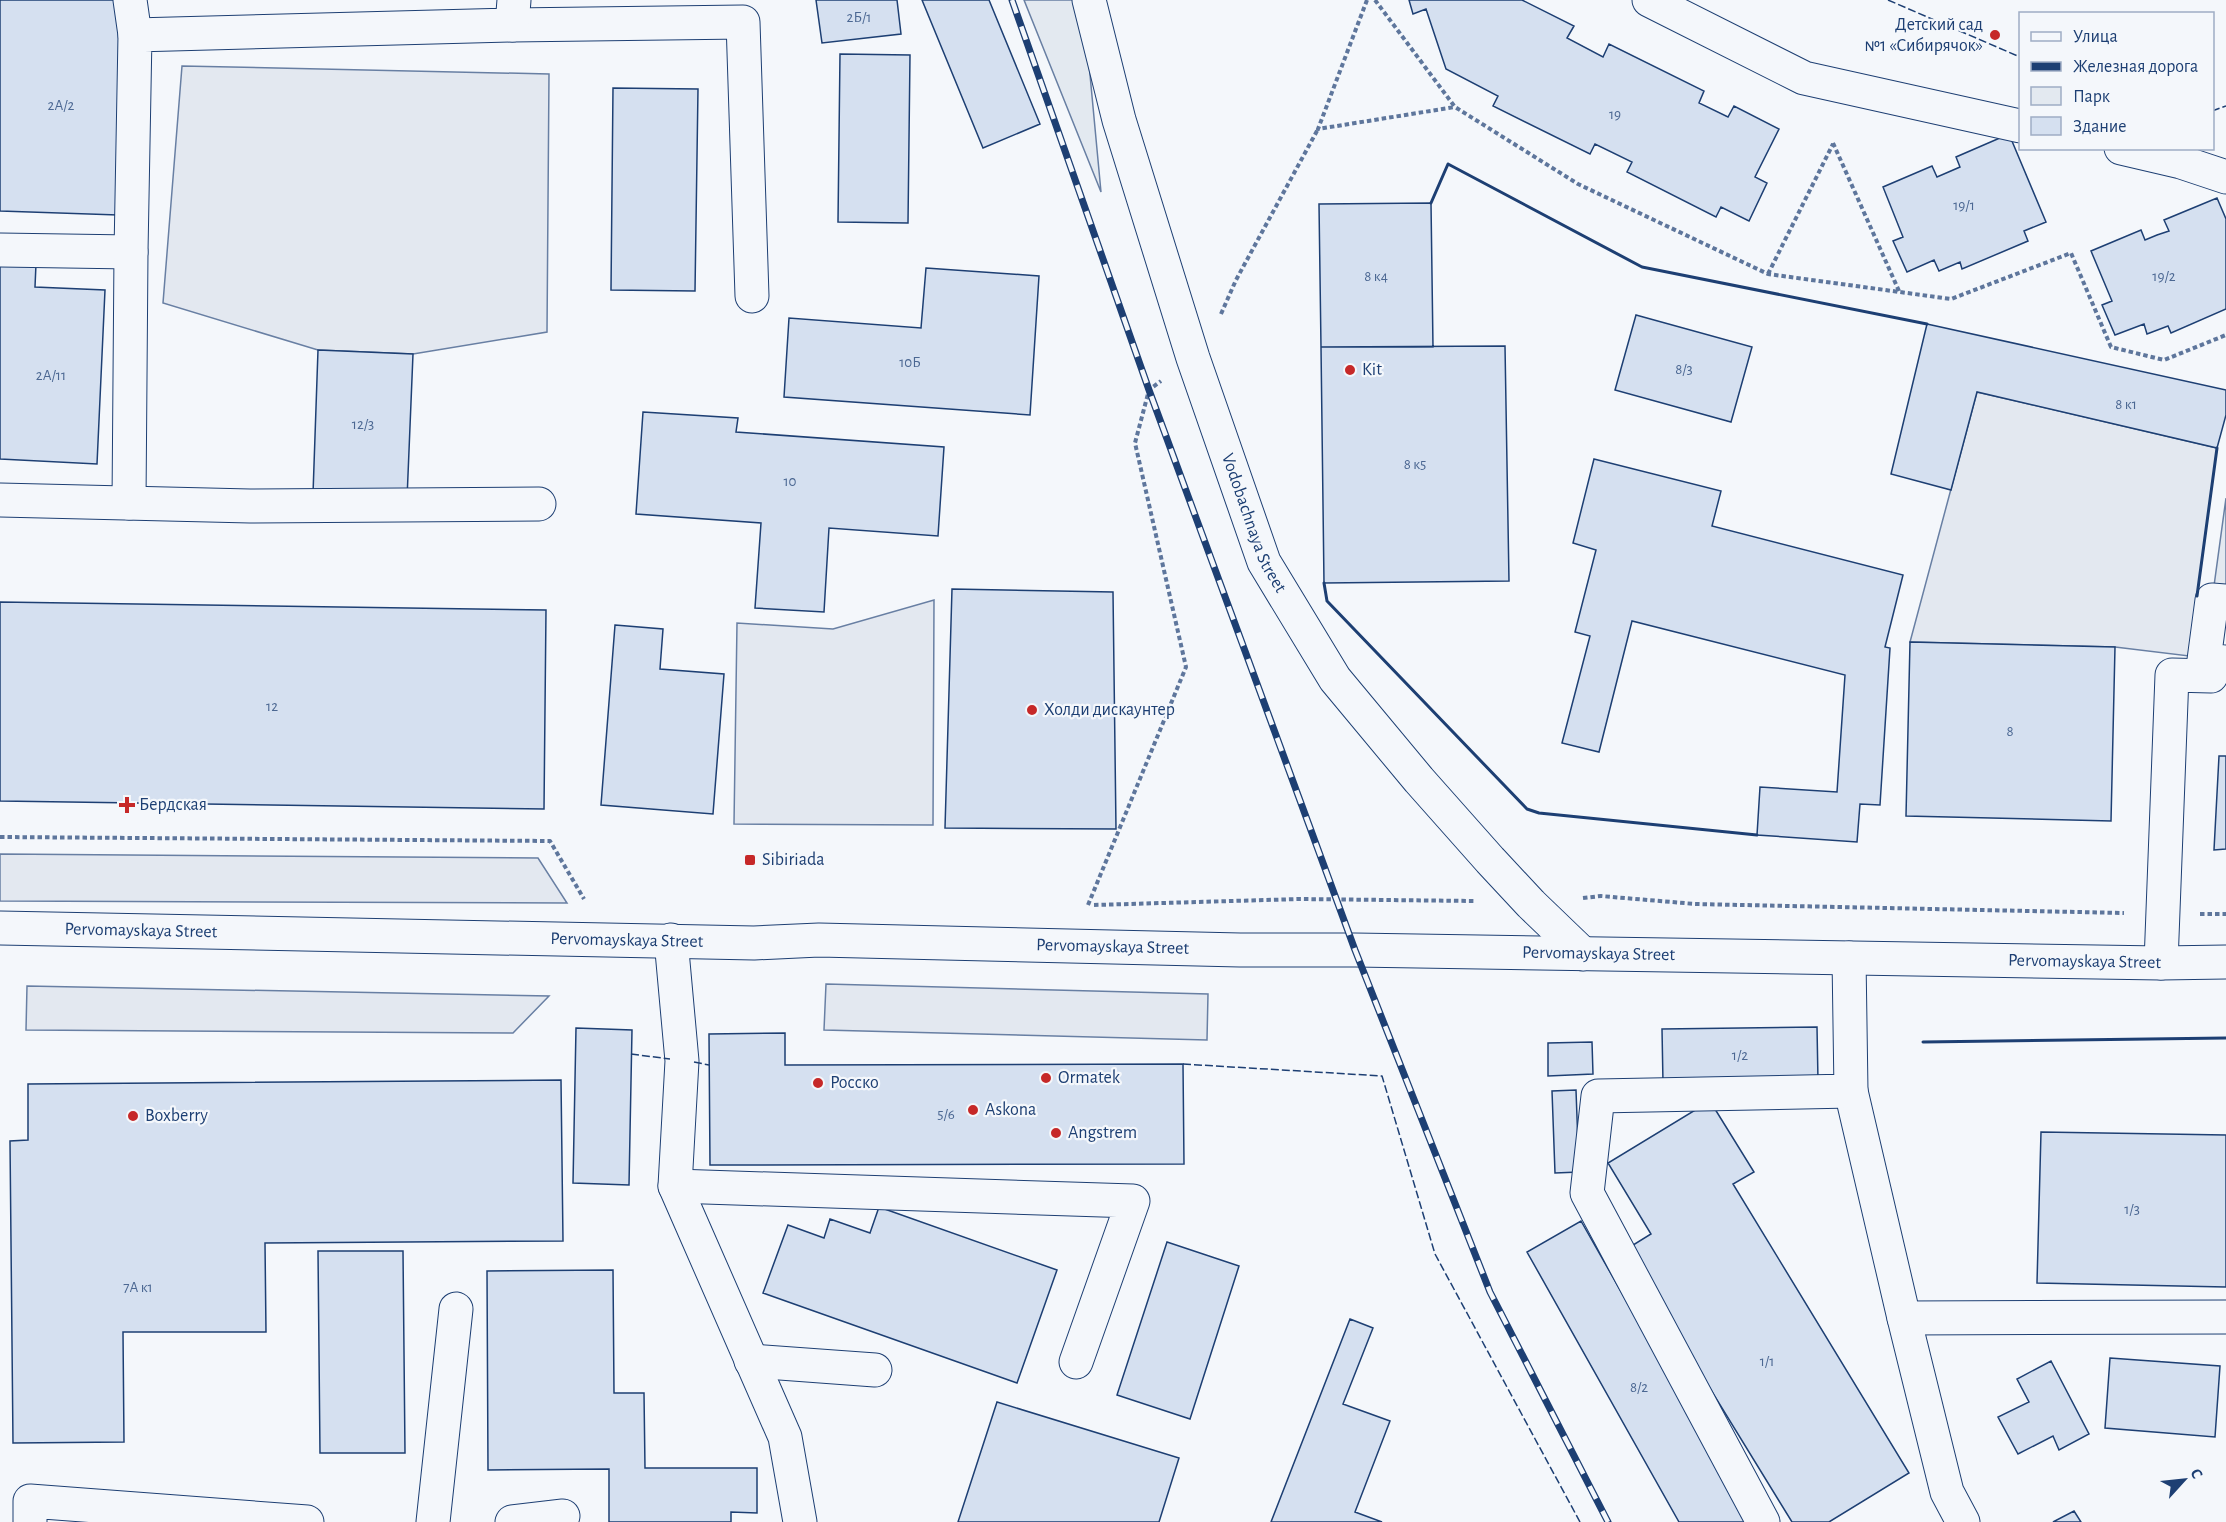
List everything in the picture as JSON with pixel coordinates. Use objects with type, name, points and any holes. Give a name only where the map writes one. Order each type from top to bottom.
[{"type":"main road","points":[[129,503],[135,35],[130,0]]},
{"type":"main road","name":"Vodobachnaya Street","points":[[1089,0],[1119,120],[1193,358],[1264,562],[1335,679],[1419,780],[1531,904],[1583,954]]},
{"type":"main road","points":[[1649,0],[1803,78],[2019,126]]},
{"type":"main road","points":[[135,35],[513,13],[743,22],[752,296]]},
{"type":"main road","points":[[2130,150],[2181,162],[2226,177]]},
{"type":"main road","points":[[0,250],[131,252]]},
{"type":"main road","points":[[0,500],[250,506],[539,504]]},
{"type":"main road","points":[[2161,963],[2172,675],[2211,676],[2220,661],[2204,660],[2212,600],[2226,601]]},
{"type":"main road","name":"Pervomayskaya Street","points":[[0,928],[754,943],[819,940],[1240,950],[2226,962]]},
{"type":"main road","points":[[671,940],[682,1061],[675,1186],[785,1437],[800,1522]]},
{"type":"main road","points":[[1849,958],[1851,1091],[1947,1492],[1963,1522]]},
{"type":"main road","points":[[1763,1522],[1587,1193],[1598,1096],[1851,1091]]},
{"type":"main road","points":[[675,1186],[1132,1201],[1076,1362]]},
{"type":"main road","points":[[433,1522],[456,1309]]},
{"type":"main road","points":[[1904,1318],[2226,1317]]},
{"type":"main road","points":[[751,1361],[875,1370]]},
{"type":"main road","points":[[30,1522],[30,1501],[307,1522]]},
{"type":"main road","points":[[512,1522],[563,1516]]},
{"type":"path","points":[[1088,905],[1186,667],[1135,443],[1149,390],[1193,358],[1220,316],[1236,280],[1318,129],[1367,0]]},
{"type":"path","points":[[1375,0],[1455,107],[1578,184],[1768,274],[1951,299],[2071,253],[2111,347],[2164,360],[2226,335]]},
{"type":"path","points":[[1318,129],[1455,107]]},
{"type":"path","points":[[1768,274],[1833,143],[1899,292]]},
{"type":"path","points":[[0,837],[550,841],[585,901]]},
{"type":"path","points":[[1077,904],[1300,899],[1482,901],[1531,904],[1600,896],[1695,904],[2226,914]]},
{"type":"green space","points":[[1024,0],[1083,0],[1101,192]]},
{"type":"green space","points":[[2226,498],[2226,586],[2214,586]]},
{"type":"shaded area","points":[[182,66],[549,74],[547,332],[413,354],[318,350],[163,303]]},
{"type":"shaded area","points":[[1977,392],[2217,448],[2189,656],[2115,647],[1910,642]]},
{"type":"shaded area","points":[[934,600],[933,825],[734,824],[737,623],[833,629]]},
{"type":"shaded area","points":[[0,854],[538,858],[567,903],[0,901]]},
{"type":"shaded area","points":[[826,984],[1208,994],[1207,1040],[824,1030]]},
{"type":"shaded area","points":[[27,986],[549,996],[513,1033],[26,1030]]},
{"type":"building","points":[[0,0],[125,0],[118,215],[0,211]]},
{"type":"building","points":[[816,0],[897,0],[901,34],[822,43]]},
{"type":"building","points":[[922,0],[989,0],[1040,124],[983,148]]},
{"type":"building","points":[[1409,0],[1522,0],[1574,26],[1567,38],[1603,57],[1609,44],[1704,91],[1699,103],[1728,117],[1734,106],[1779,129],[1755,177],[1767,183],[1749,221],[1721,207],[1716,217],[1627,172],[1632,162],[1595,144],[1590,154],[1493,106],[1498,96],[1446,69],[1426,9],[1413,14]]},
{"type":"building","points":[[840,54],[910,55],[908,223],[838,222]]},
{"type":"building","points":[[613,88],[698,89],[695,291],[611,290]]},
{"type":"building","points":[[2009,134],[2046,222],[2024,231],[2028,241],[1962,269],[1960,262],[1939,271],[1934,260],[1907,272],[1893,241],[1903,237],[1883,187],[1932,166],[1937,177],[1960,167],[1956,157]]},
{"type":"building","points":[[2217,198],[2226,219],[2226,309],[2171,333],[2168,326],[2147,334],[2144,324],[2115,335],[2102,305],[2112,301],[2091,251],[2141,230],[2145,240],[2169,231],[2164,220]]},
{"type":"building","points":[[1431,203],[1433,347],[1321,347],[1319,204]]},
{"type":"building","points":[[0,263],[36,264],[35,287],[105,290],[97,464],[0,459]]},
{"type":"building","points":[[926,268],[1039,276],[1030,415],[784,397],[789,318],[921,328]]},
{"type":"building","points":[[1636,315],[1752,347],[1731,422],[1615,390]]},
{"type":"building","points":[[1927,324],[2226,390],[2226,415],[2217,448],[1977,392],[1951,490],[1891,474]]},
{"type":"building","points":[[1505,346],[1509,581],[1324,583],[1321,347]]},
{"type":"building","points":[[318,350],[413,354],[407,499],[313,494]]},
{"type":"building","points":[[643,412],[738,418],[736,432],[944,447],[938,536],[829,528],[824,612],[755,608],[761,523],[636,514]]},
{"type":"building","points":[[1594,459],[1721,491],[1712,526],[1903,575],[1885,647],[1890,648],[1880,805],[1860,804],[1857,842],[1757,835],[1760,787],[1837,792],[1845,675],[1632,621],[1599,752],[1562,743],[1590,636],[1575,632],[1596,550],[1573,543]]},
{"type":"building","name":"Холди дискаунтер","points":[[952,589],[1113,592],[1116,829],[945,828]]},
{"type":"building","points":[[0,602],[546,610],[544,809],[0,801]]},
{"type":"building","points":[[615,625],[663,629],[660,669],[724,674],[713,814],[601,805]]},
{"type":"building","points":[[1910,642],[2115,647],[2111,821],[1906,816]]},
{"type":"building","points":[[2219,756],[2226,756],[2226,849],[2214,850]]},
{"type":"building","points":[[1817,1027],[1818,1081],[1663,1083],[1662,1029]]},
{"type":"building","points":[[576,1028],[632,1030],[629,1185],[573,1183]]},
{"type":"building","points":[[785,1033],[785,1065],[1183,1064],[1184,1164],[710,1165],[709,1034]]},
{"type":"building","points":[[1592,1042],[1593,1074],[1548,1076],[1548,1043]]},
{"type":"building","points":[[561,1080],[563,1241],[265,1243],[266,1332],[123,1332],[124,1442],[13,1443],[10,1141],[28,1140],[28,1084]]},
{"type":"building","points":[[1576,1090],[1579,1172],[1555,1173],[1552,1091]]},
{"type":"building","points":[[1710,1101],[1754,1172],[1733,1184],[1909,1473],[1829,1522],[1792,1522],[1625,1250],[1651,1234],[1608,1163]]},
{"type":"building","points":[[2041,1132],[2226,1135],[2226,1287],[2037,1283]]},
{"type":"building","points":[[879,1207],[1057,1270],[1017,1383],[763,1293],[788,1225],[824,1238],[830,1219],[870,1233]]},
{"type":"building","points":[[1581,1221],[1752,1522],[1679,1522],[1527,1252]]},
{"type":"building","points":[[1167,1242],[1239,1266],[1190,1419],[1117,1395]]},
{"type":"building","points":[[318,1251],[403,1251],[405,1453],[320,1453]]},
{"type":"building","points":[[613,1270],[614,1393],[644,1393],[645,1468],[757,1468],[757,1513],[731,1512],[731,1522],[609,1522],[609,1469],[488,1470],[487,1271]]},
{"type":"building","points":[[1350,1319],[1373,1328],[1343,1404],[1390,1421],[1355,1512],[1382,1522],[1271,1522]]},
{"type":"building","points":[[2110,1358],[2220,1366],[2215,1437],[2105,1428]]},
{"type":"building","points":[[2051,1361],[2089,1434],[2059,1450],[2053,1436],[2018,1454],[1998,1417],[2029,1402],[2017,1379]]},
{"type":"building","points":[[997,1402],[1179,1458],[1159,1522],[958,1522]]},
{"type":"building","points":[[2074,1511],[2081,1522],[2053,1522]]},
{"type":"railway","points":[[1012,0],[1149,390],[1355,950],[1490,1292],[1608,1522]]},
{"type":"fence","points":[[1888,0],[2019,57]]},
{"type":"fence","points":[[2214,110],[2226,106]]},
{"type":"fence","points":[[631,1054],[670,1059]]},
{"type":"fence","points":[[694,1062],[709,1065]]},
{"type":"fence","points":[[1183,1064],[1382,1076],[1435,1254],[1580,1522]]},
{"type":"wall","points":[[1431,203],[1448,164],[1642,267],[1927,324]]},
{"type":"wall","points":[[2197,596],[2217,448]]},
{"type":"wall","points":[[1324,583],[1327,601],[1527,809],[1539,813],[1757,835]]},
{"type":"wall","points":[[1923,1042],[2226,1038]]},
{"type":"place","name":"Детский сад №1 «Сибирячок»","points":[[1995,35]]},
{"type":"place","name":"Kit","points":[[1350,370]]},
{"type":"place","name":"Холди дискаунтер","points":[[1032,710]]},
{"type":"place","name":"Бердская","points":[[127,805]]},
{"type":"place","name":"Sibiriada","points":[[750,860]]},
{"type":"place","name":"Ormatek","points":[[1046,1078]]},
{"type":"place","name":"Росско","points":[[818,1083]]},
{"type":"place","name":"Askona","points":[[973,1110]]},
{"type":"place","name":"Boxberry","points":[[133,1116]]},
{"type":"place","name":"Angstrem","points":[[1056,1133]]}]
